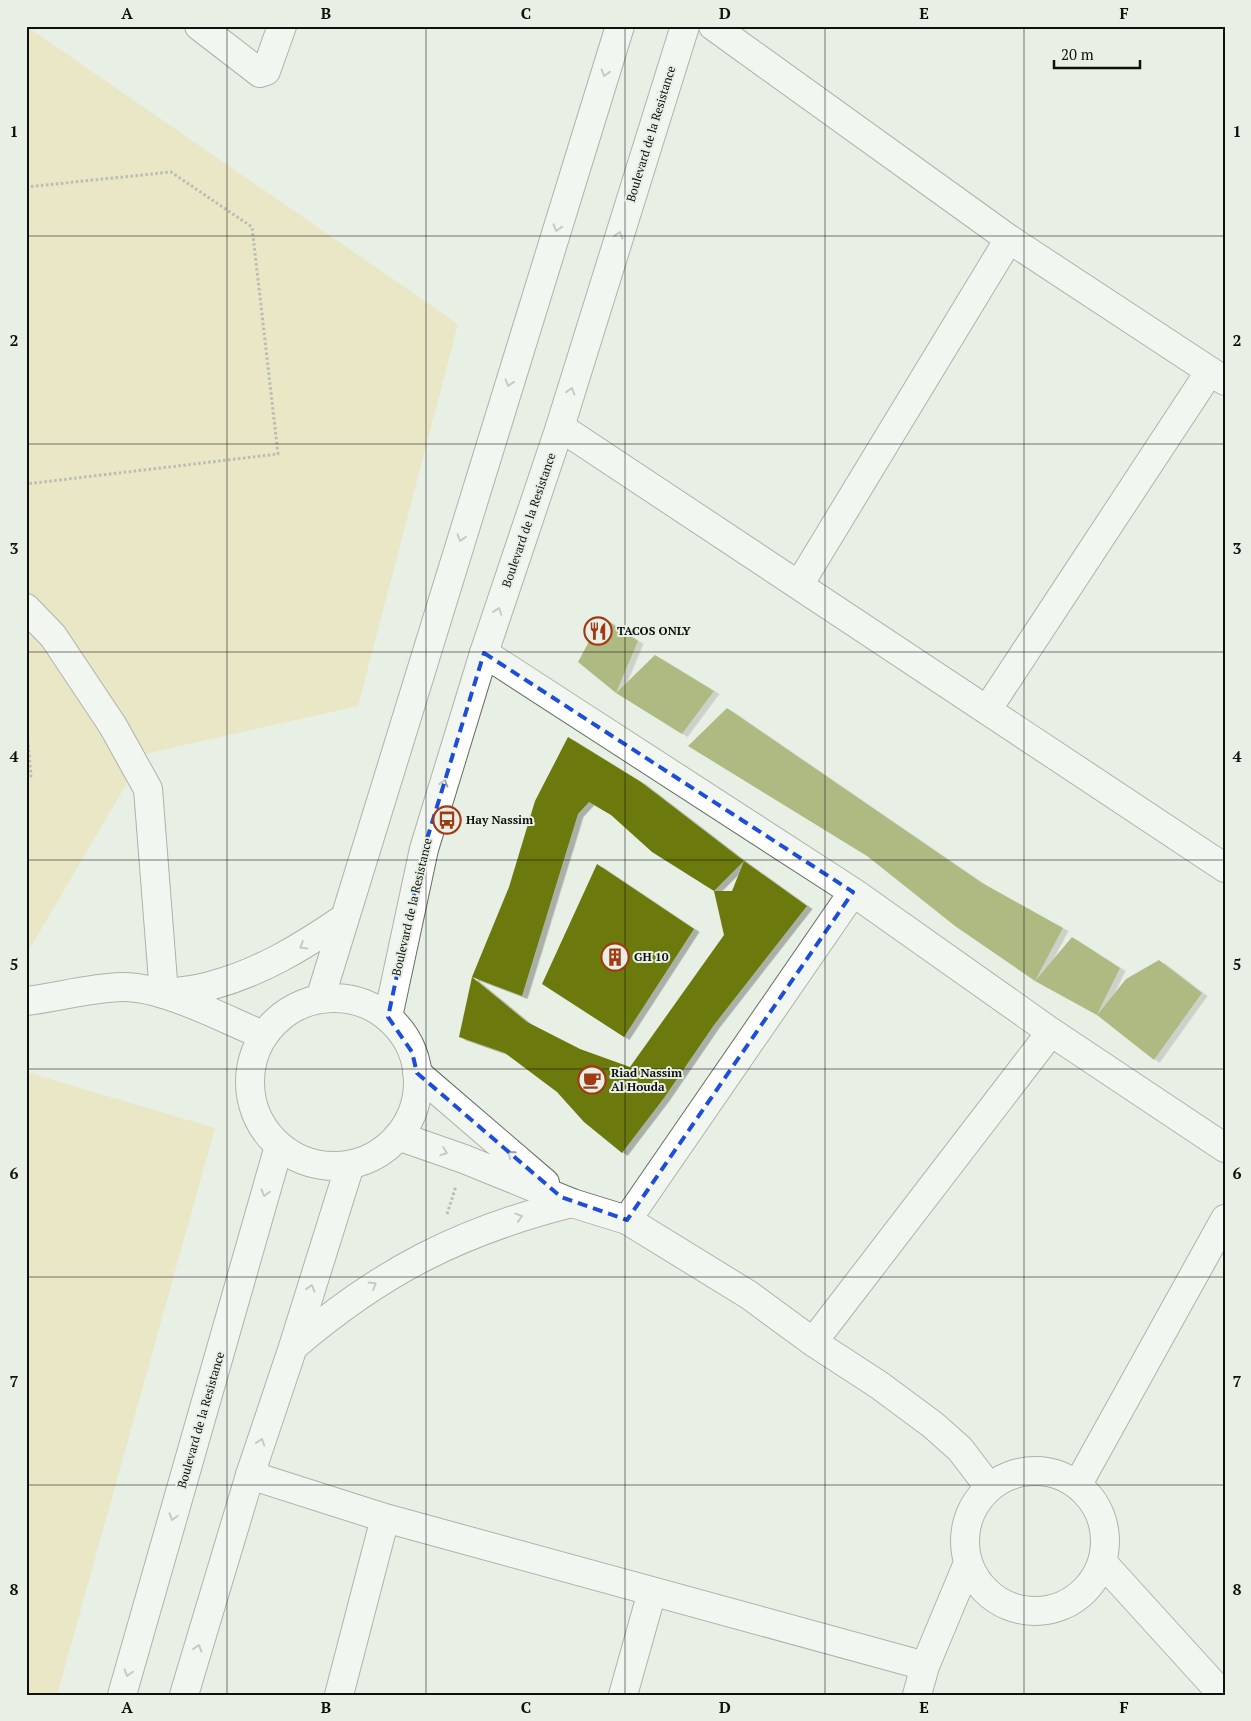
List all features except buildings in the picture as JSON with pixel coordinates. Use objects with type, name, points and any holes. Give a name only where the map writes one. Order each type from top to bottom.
[{"type":"street","points":[[199,26],[260,73],[266,71],[282,26]]},
{"type":"street","points":[[320,999],[343,919],[620,26]]},
{"type":"street","name":"Boulevard de la Resistance","points":[[388,1017],[424,849],[484,652],[560,427],[685,26]]},
{"type":"street","points":[[713,26],[1009,240],[1218,376],[987,710]]},
{"type":"street","points":[[799,585],[1009,240]]},
{"type":"street","points":[[560,427],[1225,868]]},
{"type":"street","points":[[26,608],[53,636],[113,726],[148,789],[164,994]]},
{"type":"street","points":[[484,652],[853,892],[1052,1032],[1225,1148]]},
{"type":"street","points":[[626,1220],[853,892]]},
{"type":"street","points":[[164,994],[212,986],[259,969],[303,947],[343,919]]},
{"type":"street","points":[[26,1002],[122,987],[143,989],[164,994],[263,1035]]},
{"type":"street","points":[[344,998],[367,1005],[388,1017],[402,1033],[412,1052],[417,1073],[417,1095],[412,1110],[398,1136],[376,1155],[350,1165],[324,1166],[300,1160],[279,1146],[263,1127],[253,1105],[250,1089],[249,1081],[253,1057],[263,1035],[285,1014],[298,1005],[320,999],[344,998]]},
{"type":"street","points":[[813,1342],[1052,1032]]},
{"type":"street","points":[[417,1073],[567,1200]]},
{"type":"street","points":[[398,1136],[464,1159],[567,1200],[626,1220],[749,1295],[813,1342],[880,1385],[933,1425],[960,1449],[989,1487]]},
{"type":"street","name":"Boulevard de la Resistance","points":[[122,1695],[279,1146]]},
{"type":"street","points":[[184,1695],[250,1475],[293,1347],[350,1165]]},
{"type":"street","points":[[293,1347],[361,1293],[436,1249],[480,1230],[567,1200]]},
{"type":"street","points":[[1078,1484],[1225,1219]]},
{"type":"street","points":[[1031,1471],[1055,1473],[1078,1484],[1099,1512],[1106,1536],[1103,1563],[1091,1585],[1073,1601],[1053,1610],[1028,1612],[1004,1606],[980,1585],[968,1563],[964,1539],[973,1507],[989,1487],[1010,1475],[1031,1471]]},
{"type":"street","points":[[250,1475],[385,1518],[925,1666]]},
{"type":"street","points":[[339,1695],[385,1518]]},
{"type":"street","points":[[917,1695],[925,1666],[968,1563]]},
{"type":"street","points":[[1103,1563],[1223,1695]]},
{"type":"street","points":[[623,1695],[652,1592]]},
{"type":"path","points":[[26,187],[172,172],[252,227],[278,454],[26,484]]},
{"type":"path","points":[[26,720],[31,776],[26,776]]},
{"type":"path","points":[[436,1249],[464,1159]]},
{"type":"highlighted area","points":[[484,653],[853,892],[627,1220],[561,1197],[417,1073],[412,1052],[388,1017],[424,849]]},
{"type":"shaded area","points":[[26,26],[458,324],[358,706],[144,754],[26,955]]},
{"type":"shaded area","points":[[26,1072],[215,1128],[57,1695],[26,1695]]},
{"type":"place","name":"TACOS ONLY","points":[[598,631]]},
{"type":"place","name":"Hay Nassim","points":[[447,820]]},
{"type":"place","name":"GH 10","points":[[615,957]]},
{"type":"place","name":"Riad Nassim Al Houda","points":[[592,1080]]}]
